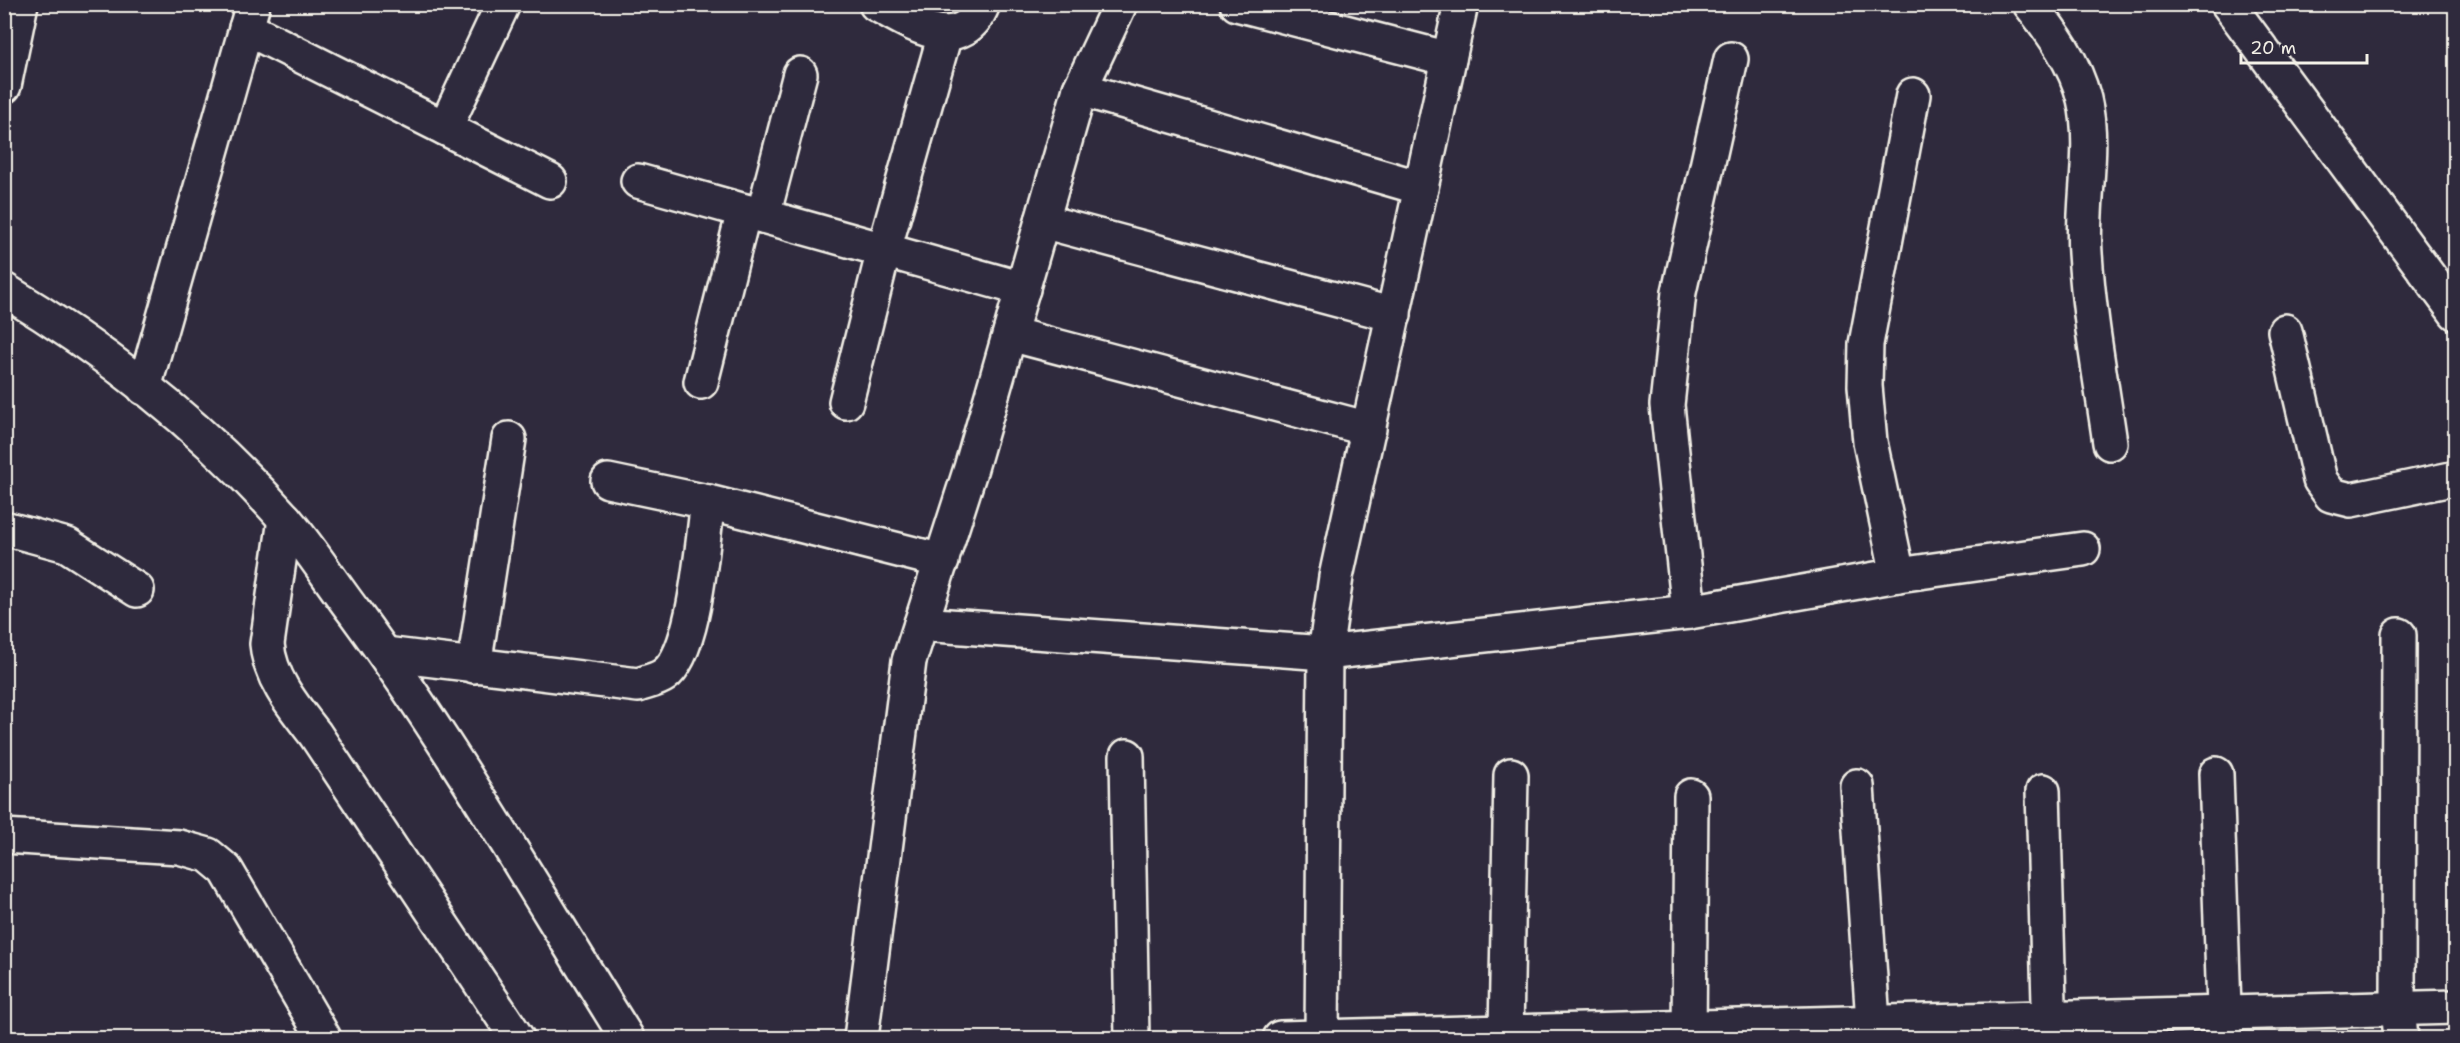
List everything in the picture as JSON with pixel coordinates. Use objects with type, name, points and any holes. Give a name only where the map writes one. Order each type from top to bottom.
[{"type":"street","points":[[4,86],[21,4]]},
{"type":"street","points":[[445,128],[503,4]]},
{"type":"street","points":[[876,4],[924,30],[945,34],[966,29],[979,15],[983,4]]},
{"type":"street","points":[[861,1038],[909,661],[942,561],[1010,334],[1080,89],[1120,4]]},
{"type":"street","points":[[1237,4],[1449,59]]},
{"type":"street","points":[[1322,1038],[1325,653],[1336,577],[1461,4]]},
{"type":"street","points":[[2031,4],[2071,65],[2084,100],[2088,143],[2084,238],[2087,283],[2110,443]]},
{"type":"street","points":[[2228,4],[2456,313]]},
{"type":"street","points":[[144,388],[249,16],[445,128],[550,181]]},
{"type":"street","points":[[846,402],[884,250],[945,34]]},
{"type":"street","points":[[1689,612],[1667,405],[1679,292],[1731,59]]},
{"type":"street","points":[[701,382],[800,74]]},
{"type":"street","points":[[1080,89],[1421,188]]},
{"type":"street","points":[[1898,575],[1870,442],[1865,386],[1866,344],[1912,95]]},
{"type":"street","points":[[638,181],[1023,289]]},
{"type":"street","points":[[1042,221],[1394,315]]},
{"type":"street","points":[[4,290],[61,324],[192,426],[285,519],[385,654],[435,729],[627,1038]]},
{"type":"street","points":[[2285,331],[2320,480],[2331,495],[2350,500],[2456,478]]},
{"type":"street","points":[[1010,334],[1369,429]]},
{"type":"street","points":[[474,666],[508,440]]},
{"type":"street","points":[[608,482],[708,502],[942,561]]},
{"type":"street","points":[[385,654],[638,685],[664,675],[677,661],[689,630],[708,502]]},
{"type":"street","points":[[285,519],[267,644],[268,662],[296,710],[315,734],[517,1038]]},
{"type":"street","points":[[4,528],[66,545],[137,590]]},
{"type":"street","points":[[921,624],[1325,653],[1689,612],[1898,575],[2083,549]]},
{"type":"street","points":[[2399,635],[2400,1023]]},
{"type":"street","points":[[1126,756],[1132,1038]]},
{"type":"street","points":[[2217,774],[2224,1026]]},
{"type":"street","points":[[1506,1032],[1511,775]]},
{"type":"street","points":[[1857,786],[1865,1028]]},
{"type":"street","points":[[2043,791],[2050,1028]]},
{"type":"street","points":[[1689,1033],[1691,796]]},
{"type":"street","points":[[4,836],[178,847],[208,855],[226,870],[324,1038]]},
{"type":"street","points":[[1280,1038],[1448,1036],[1506,1032],[1689,1033],[1865,1028],[2400,1023],[2456,1007]]}]
